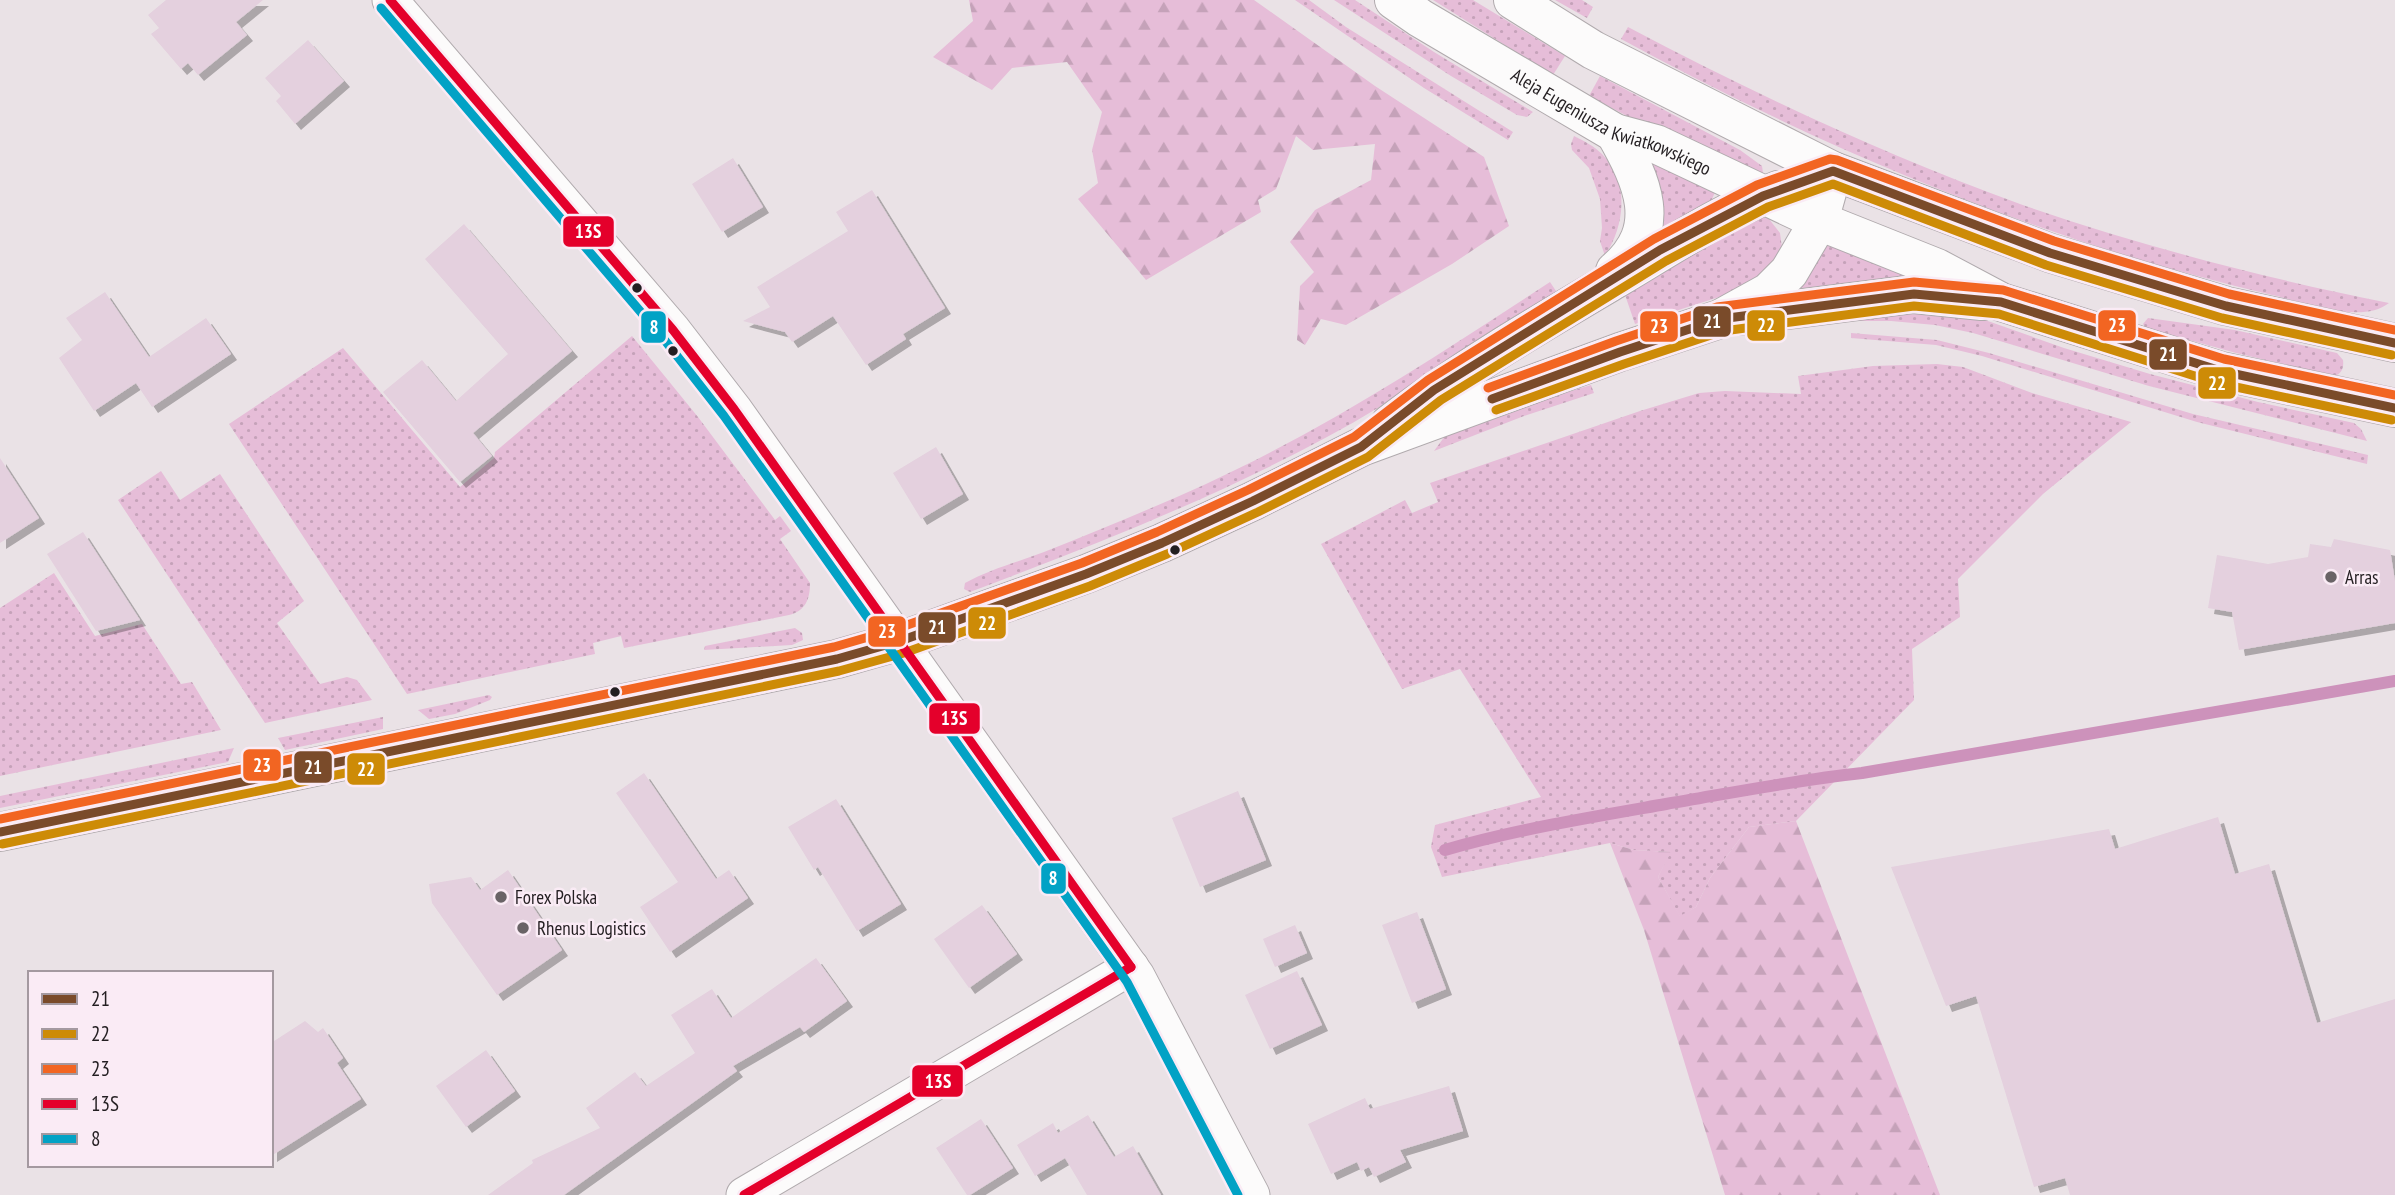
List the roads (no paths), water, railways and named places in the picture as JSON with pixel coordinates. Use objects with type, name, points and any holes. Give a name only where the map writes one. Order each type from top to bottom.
[{"type":"street","points":[[390,0],[673,330],[749,430],[1144,987],[1252,1195]]},
{"type":"street","name":"Aleja Eugeniusza Kwiatkowskiego","points":[[1394,0],[1420,19],[1615,133],[1656,145],[1819,221],[1937,268],[2001,302],[2221,372],[2395,408]]},
{"type":"street","points":[[1513,0],[1594,50],[1833,171],[2050,253],[2226,306],[2395,343]]},
{"type":"street","points":[[1588,295],[1619,268],[1643,235],[1645,200],[1636,171],[1615,133]]},
{"type":"street","points":[[1361,447],[1434,390],[1660,250],[1763,196],[1833,171]]},
{"type":"street","points":[[0,832],[837,659],[900,641],[1087,574],[1161,544],[1361,447],[1620,352],[1720,319],[1769,292],[1789,272],[1819,221],[1833,171]]},
{"type":"street","points":[[1720,319],[1914,294],[2001,302]]},
{"type":"street","points":[[744,1195],[1130,967]]},
{"type":"waterway","points":[[1445,850],[1527,830],[1611,814],[2395,681]]},
{"type":"place","name":"Arras","points":[[2331,577]]},
{"type":"place","name":"Forex Polska","points":[[501,897]]},
{"type":"place","name":"Rhenus Logistics","points":[[523,928]]}]
